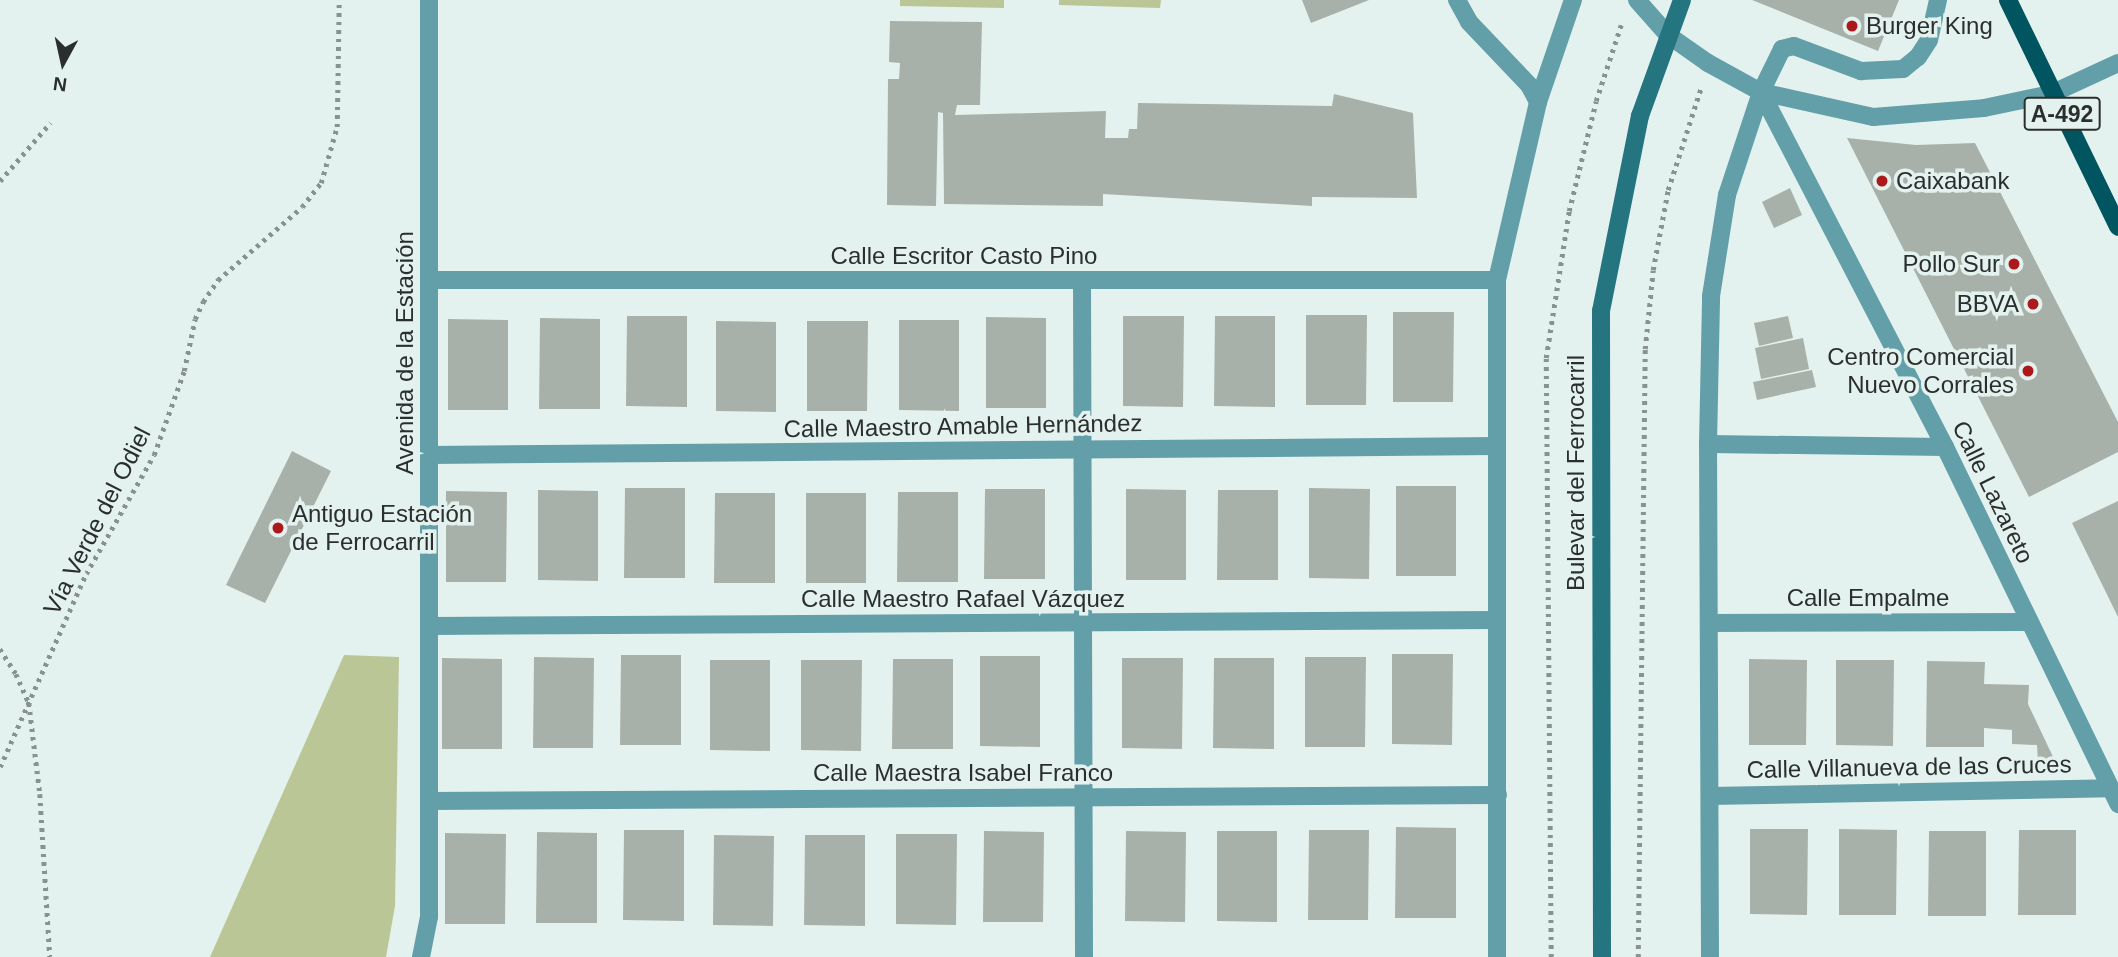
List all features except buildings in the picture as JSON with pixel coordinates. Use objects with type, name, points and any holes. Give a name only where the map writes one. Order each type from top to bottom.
[{"type":"main road","name":"A-492","points":[[2008,0],[2118,227]]},
{"type":"street","name":"Avenida de la Estación","points":[[421,957],[429,918],[429,0]]},
{"type":"street","points":[[1457,0],[1469,22],[1529,85],[1538,102]]},
{"type":"street","points":[[1497,957],[1497,280],[1538,102],[1573,0]]},
{"type":"street","name":"Bulevar del Ferrocarril","points":[[1602,957],[1601,311],[1640,116],[1682,0]]},
{"type":"street","points":[[1710,957],[1708,444],[1711,296],[1727,195],[1761,92],[1782,49],[1794,46],[1861,71],[1903,69],[1918,57],[1929,40],[1938,0]]},
{"type":"street","points":[[1631,6],[1708,63],[1761,92],[1873,117],[1984,108],[2052,94],[2118,64]]},
{"type":"street","name":"Calle Lazareto","points":[[1761,92],[1945,447],[2114,796]]},
{"type":"street","name":"Calle Escritor Casto Pino","points":[[430,280],[1497,280]]},
{"type":"street","points":[[1082,281],[1084,957]]},
{"type":"street","points":[[1708,444],[1945,447]]},
{"type":"street","name":"Calle Maestro Amable Hernández","points":[[430,455],[1497,446]]},
{"type":"street","name":"Calle Maestro Rafael Vázquez","points":[[429,626],[1497,620]]},
{"type":"street","name":"Calle Empalme","points":[[1709,623],[2028,622]]},
{"type":"street","name":"Calle Maestra Isabel Franco","points":[[429,801],[1497,795]]},
{"type":"street","name":"Calle Villanueva de las Cruces","points":[[1710,796],[2114,796]]},
{"type":"path","name":"Vía Verde del Odiel","points":[[0,767],[86,574],[154,455],[184,371],[195,319],[203,302],[218,280],[302,207],[321,183],[337,127],[339,0]]},
{"type":"path","points":[[1551,957],[1546,358],[1569,211],[1595,101],[1631,6]]},
{"type":"path","points":[[1639,957],[1645,349],[1653,270],[1668,190],[1708,63]]},
{"type":"path","points":[[0,181],[50,123]]},
{"type":"path","points":[[0,649],[16,674],[29,704],[40,794],[50,957]]},
{"type":"green space","points":[[900,0],[1004,0],[1004,8],[900,6]]},
{"type":"green space","points":[[1059,0],[1161,0],[1160,8],[1059,5]]},
{"type":"green space","points":[[344,655],[399,657],[395,906],[386,957],[210,957]]},
{"type":"place","name":"Burger King","points":[[1852,26]]},
{"type":"place","name":"Caixabank","points":[[1882,181]]},
{"type":"place","name":"Pollo Sur","points":[[2014,264]]},
{"type":"place","name":"BBVA","points":[[2033,304]]},
{"type":"place","name":"Centro Comercial Nuevo Corrales","points":[[2028,371]]},
{"type":"place","name":"Antiguo Estación de Ferrocarril","points":[[278,528]]}]
